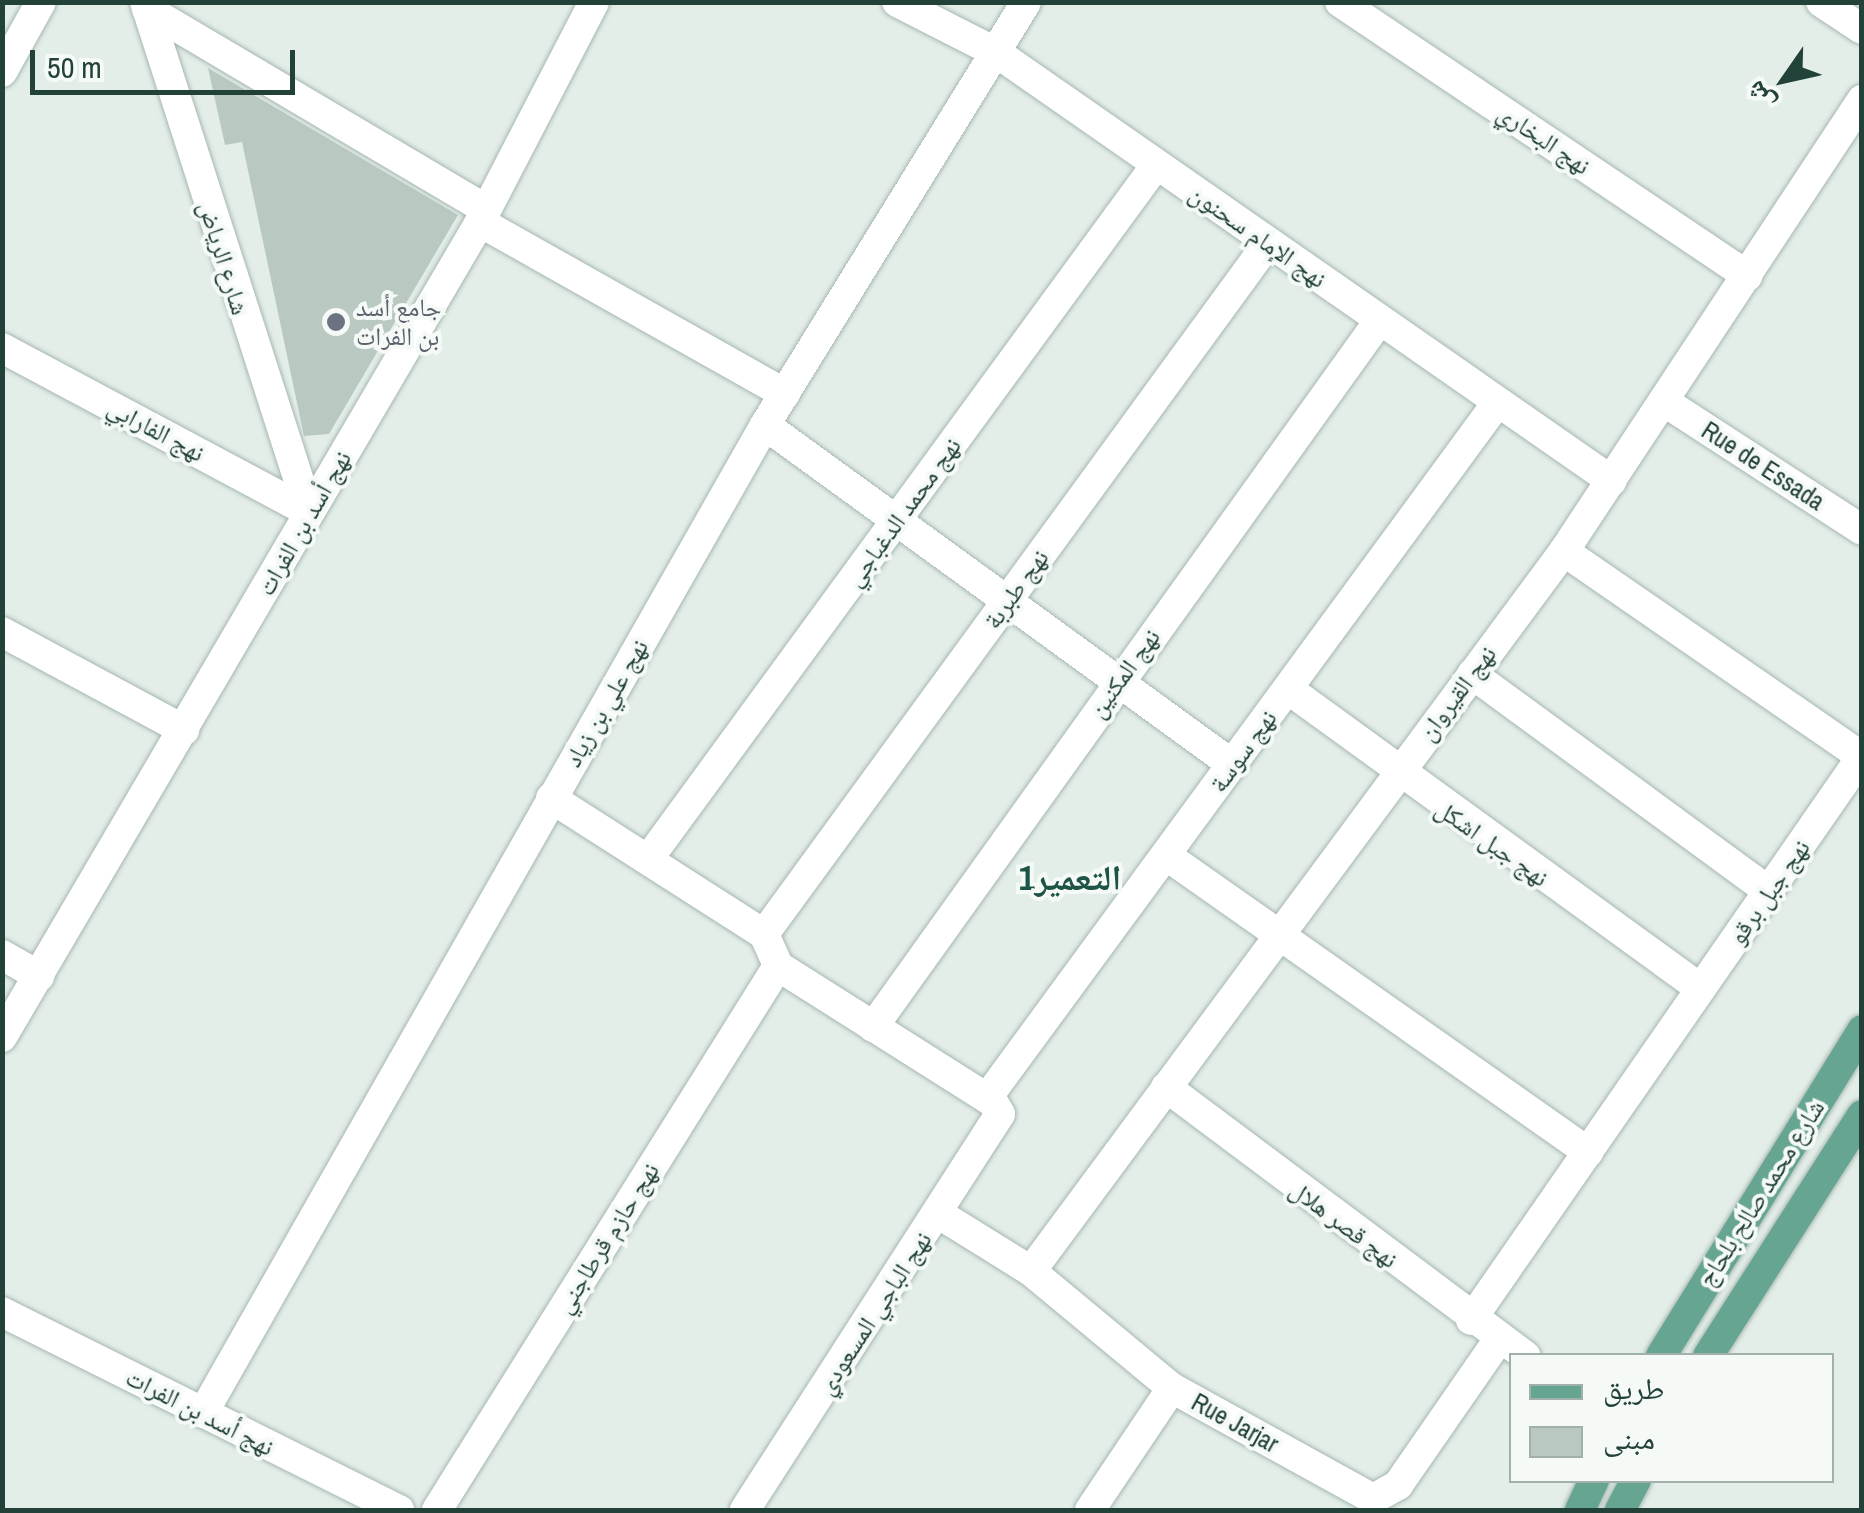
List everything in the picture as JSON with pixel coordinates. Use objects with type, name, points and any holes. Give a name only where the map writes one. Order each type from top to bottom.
[{"type":"main road","name":"شارع محمد صالح بلحاج","points":[[1663,1353],[1862,1030]]},
{"type":"main road","name":"شارع محمد صالح بلحاج","points":[[1710,1353],[1862,1115]]},
{"type":"main road","points":[[1580,1510],[1593,1483]]},
{"type":"main road","points":[[1620,1510],[1634,1483]]},
{"type":"street","points":[[2,72],[41,2]]},
{"type":"street","name":"نهج أسد بن الفرات","points":[[2,1037],[482,215],[594,2]]},
{"type":"street","name":"نهج الإمام سحنون","points":[[897,2],[996,53],[1612,481]]},
{"type":"street","name":"نهج علي بن زياد","points":[[203,1414],[766,424],[1026,2]]},
{"type":"street","name":"نهج البخاري","points":[[1340,2],[1748,276]]},
{"type":"street","points":[[1821,2],[1862,29]]},
{"type":"street","points":[[146,6],[482,215],[785,394]]},
{"type":"street","name":"شارع الرياض","points":[[146,6],[309,512]]},
{"type":"street","name":"نهج القيروان","points":[[1031,1271],[1282,937],[1396,775],[1564,551],[1862,100]]},
{"type":"street","name":"نهج محمد الدغباجي","points":[[649,858],[1156,165]]},
{"type":"street","name":"نهج طبربة","points":[[764,934],[1268,244]]},
{"type":"street","name":"نهج المكنين","points":[[873,1028],[1118,681],[1380,322]]},
{"type":"street","name":"نهج الفارابي","points":[[2,348],[309,512]]},
{"type":"street","name":"Rue de Essada","points":[[1666,402],[1862,530]]},
{"type":"street","name":"نهج سوسة","points":[[993,1106],[1167,856],[1497,404]]},
{"type":"street","points":[[766,424],[1233,765]]},
{"type":"street","name":"نهج جبل برقو","points":[[1470,1320],[1769,891],[1854,776],[1852,750],[1564,551]]},
{"type":"street","points":[[2,632],[184,730]]},
{"type":"street","points":[[1472,674],[1769,891]]},
{"type":"street","name":"نهج جبل اشكل","points":[[1288,689],[1396,775],[1700,990]]},
{"type":"street","points":[[551,798],[764,934],[778,966],[993,1106]]},
{"type":"street","points":[[1167,856],[1588,1152]]},
{"type":"street","points":[[2,955],[38,976]]},
{"type":"street","name":"نهج حازم قرطاجني","points":[[437,1510],[778,966]]},
{"type":"street","name":"نهج قصر هلال","points":[[1166,1087],[1470,1320],[1521,1353]]},
{"type":"street","name":"نهج الباجي المسعودي","points":[[745,1510],[938,1214],[993,1106]]},
{"type":"street","name":"Rue Jarjar","points":[[938,1214],[1031,1271],[1172,1388],[1382,1498],[1499,1339]]},
{"type":"street","name":"نهج أسد بن الفرات","points":[[2,1312],[399,1510]]},
{"type":"street","points":[[1090,1510],[1172,1388]]},
{"type":"building","name":"جامع أسد بن الفرات","points":[[208,68],[458,215],[329,434],[304,436],[242,142],[225,145]]},
{"type":"place","name":"جامع أسد بن الفرات","points":[[336,322]]},
{"type":"district","name":"التعمير1","points":[[1070,878]]}]
